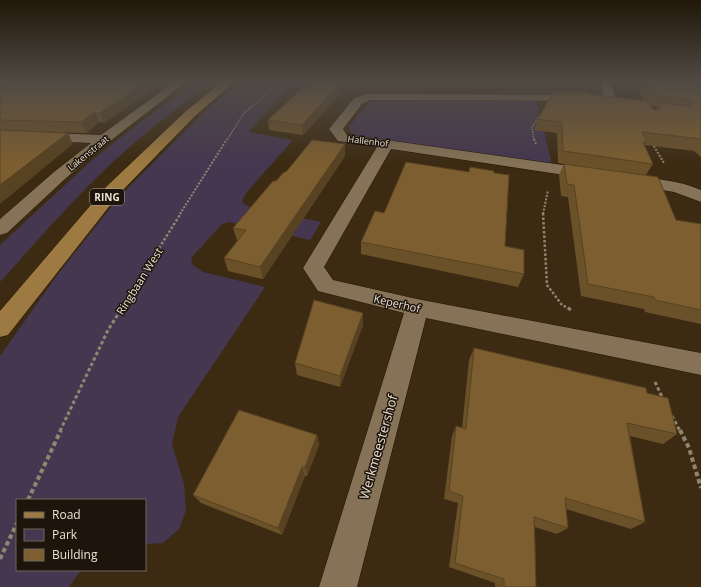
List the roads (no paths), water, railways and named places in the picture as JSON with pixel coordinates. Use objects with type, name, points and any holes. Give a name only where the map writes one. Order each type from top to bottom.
[{"type":"main road","name":"RING","points":[[0,328],[113,190],[196,109]]},
{"type":"street","name":"Lakenstraat","points":[[0,229],[60,175],[104,139],[144,109]]},
{"type":"street","name":"Hallenhof","points":[[351,109],[336,129],[343,138],[387,143],[606,177]]},
{"type":"street","points":[[0,135],[104,139]]},
{"type":"street","name":"Keperhof","points":[[387,143],[313,268],[326,286],[417,308],[701,364]]},
{"type":"street","points":[[622,179],[677,188],[697,195]]},
{"type":"street","name":"Werkmeestershof","points":[[338,587],[417,308]]}]
